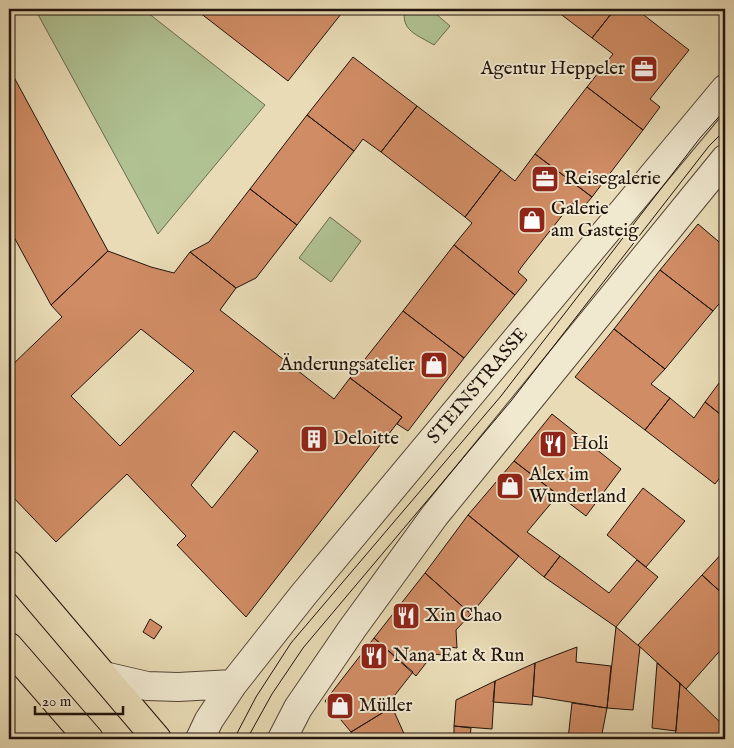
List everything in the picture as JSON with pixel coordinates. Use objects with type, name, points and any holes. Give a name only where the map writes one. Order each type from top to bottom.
[{"type":"main road","points":[[9,565],[157,739]]},
{"type":"main road","points":[[9,646],[89,739]]},
{"type":"street","name":"STEINSTRASSE","points":[[200,739],[209,720],[233,684],[304,594],[725,89]]},
{"type":"street","points":[[282,739],[298,708],[352,629],[435,515],[725,159]]},
{"type":"street","points":[[104,676],[155,686],[178,688],[233,684]]},
{"type":"green space","points":[[35,9],[143,9],[265,105],[158,234]]},
{"type":"green space","points":[[405,9],[437,9],[436,14],[450,26],[434,45],[412,32],[405,22]]},
{"type":"green space","points":[[330,217],[361,241],[331,282],[299,258]]},
{"type":"building","points":[[195,9],[345,9],[288,81]]},
{"type":"building","points":[[554,9],[615,9],[592,38]]},
{"type":"building","points":[[615,9],[636,9],[689,50],[650,99],[660,107],[643,130],[587,87],[613,54],[592,38]]},
{"type":"building","points":[[353,57],[417,106],[381,152],[363,139],[354,151],[307,115]]},
{"type":"building","points":[[9,68],[108,251],[51,305],[9,228]]},
{"type":"building","points":[[587,87],[643,130],[592,197],[535,154]]},
{"type":"building","points":[[417,106],[501,170],[465,217],[381,152]]},
{"type":"building","points":[[307,115],[354,151],[297,225],[250,189]]},
{"type":"building","points":[[535,154],[592,197],[581,210],[572,203],[523,265],[518,272],[527,280],[515,295],[454,245],[472,223],[465,217],[501,170],[515,181]]},
{"type":"building","points":[[725,187],[725,200],[719,195]]},
{"type":"building","points":[[250,189],[297,225],[256,278],[236,288],[190,252],[209,242]]},
{"type":"building","points":[[698,224],[725,247],[725,299],[713,311],[660,270]]},
{"type":"building","points":[[454,245],[515,295],[464,358],[403,311]]},
{"type":"building","name":"Deloitte","points":[[108,251],[151,267],[174,273],[190,252],[236,288],[220,310],[334,399],[350,378],[402,417],[246,617],[177,545],[186,536],[127,474],[56,542],[9,493],[9,368],[62,317],[51,305]],"holes":[[[141,329],[194,371],[120,446],[71,396]],[[234,431],[258,451],[212,508],[191,485]]]},
{"type":"building","points":[[660,270],[713,311],[665,369],[614,329]]},
{"type":"building","points":[[403,311],[464,358],[408,431],[397,424],[402,417],[350,378]]},
{"type":"building","points":[[614,329],[665,369],[651,384],[670,398],[645,430],[575,377]]},
{"type":"building","points":[[725,375],[725,418],[705,402]]},
{"type":"building","points":[[670,398],[694,418],[705,402],[725,418],[725,471],[715,484],[645,430]]},
{"type":"building","points":[[552,414],[621,469],[586,516],[514,461]]},
{"type":"building","points":[[514,461],[558,495],[527,532],[560,556],[544,577],[468,515]]},
{"type":"building","points":[[643,488],[685,521],[646,567],[607,535]]},
{"type":"building","points":[[468,515],[519,556],[471,614],[425,573]]},
{"type":"building","points":[[725,550],[725,596],[702,575]]},
{"type":"building","points":[[560,556],[609,593],[637,560],[658,577],[616,627],[544,577]]},
{"type":"building","points":[[425,573],[471,614],[456,630],[457,648],[449,647],[443,655],[433,654],[416,676],[374,638]]},
{"type":"building","points":[[702,575],[725,596],[725,645],[686,689],[638,645]]},
{"type":"building","points":[[150,619],[162,627],[154,639],[143,632]]},
{"type":"building","points":[[616,627],[640,647],[633,710],[607,708]]},
{"type":"building","points":[[374,638],[413,672],[391,700],[392,707],[351,732],[325,701]]},
{"type":"building","points":[[577,647],[576,662],[611,666],[607,708],[533,696],[535,663]]},
{"type":"building","points":[[535,663],[532,705],[493,702],[495,681]]},
{"type":"building","points":[[657,663],[680,683],[676,731],[652,728]]},
{"type":"building","points":[[495,681],[492,729],[454,726],[456,700]]},
{"type":"building","points":[[680,683],[725,727],[725,739],[675,739]]},
{"type":"building","points":[[572,703],[607,708],[601,739],[568,739]]},
{"type":"building","points":[[392,707],[406,738],[421,739],[355,739],[351,732]]},
{"type":"building","points":[[454,726],[471,728],[470,738],[454,736]]},
{"type":"building","points":[[454,736],[478,739],[453,739]]},
{"type":"tram line","points":[[234,739],[256,697],[291,643],[501,396],[700,138],[725,110]]},
{"type":"tram line","points":[[247,739],[272,694],[303,648],[511,401],[709,146],[725,130]]},
{"type":"place","name":"Agentur Heppeler","points":[[644,69]]},
{"type":"place","name":"Reisegalerie","points":[[545,179]]},
{"type":"place","name":"Galerie am Gasteig","points":[[532,220]]},
{"type":"place","name":"Änderungsatelier","points":[[434,365]]},
{"type":"place","name":"Deloitte","points":[[314,439]]},
{"type":"place","name":"Holi","points":[[553,444]]},
{"type":"place","name":"Alex im Wunderland","points":[[510,486]]},
{"type":"place","name":"Xin Chao","points":[[406,616]]},
{"type":"place","name":"Nana Eat & Run","points":[[374,656]]},
{"type":"place","name":"Müller","points":[[340,706]]}]
